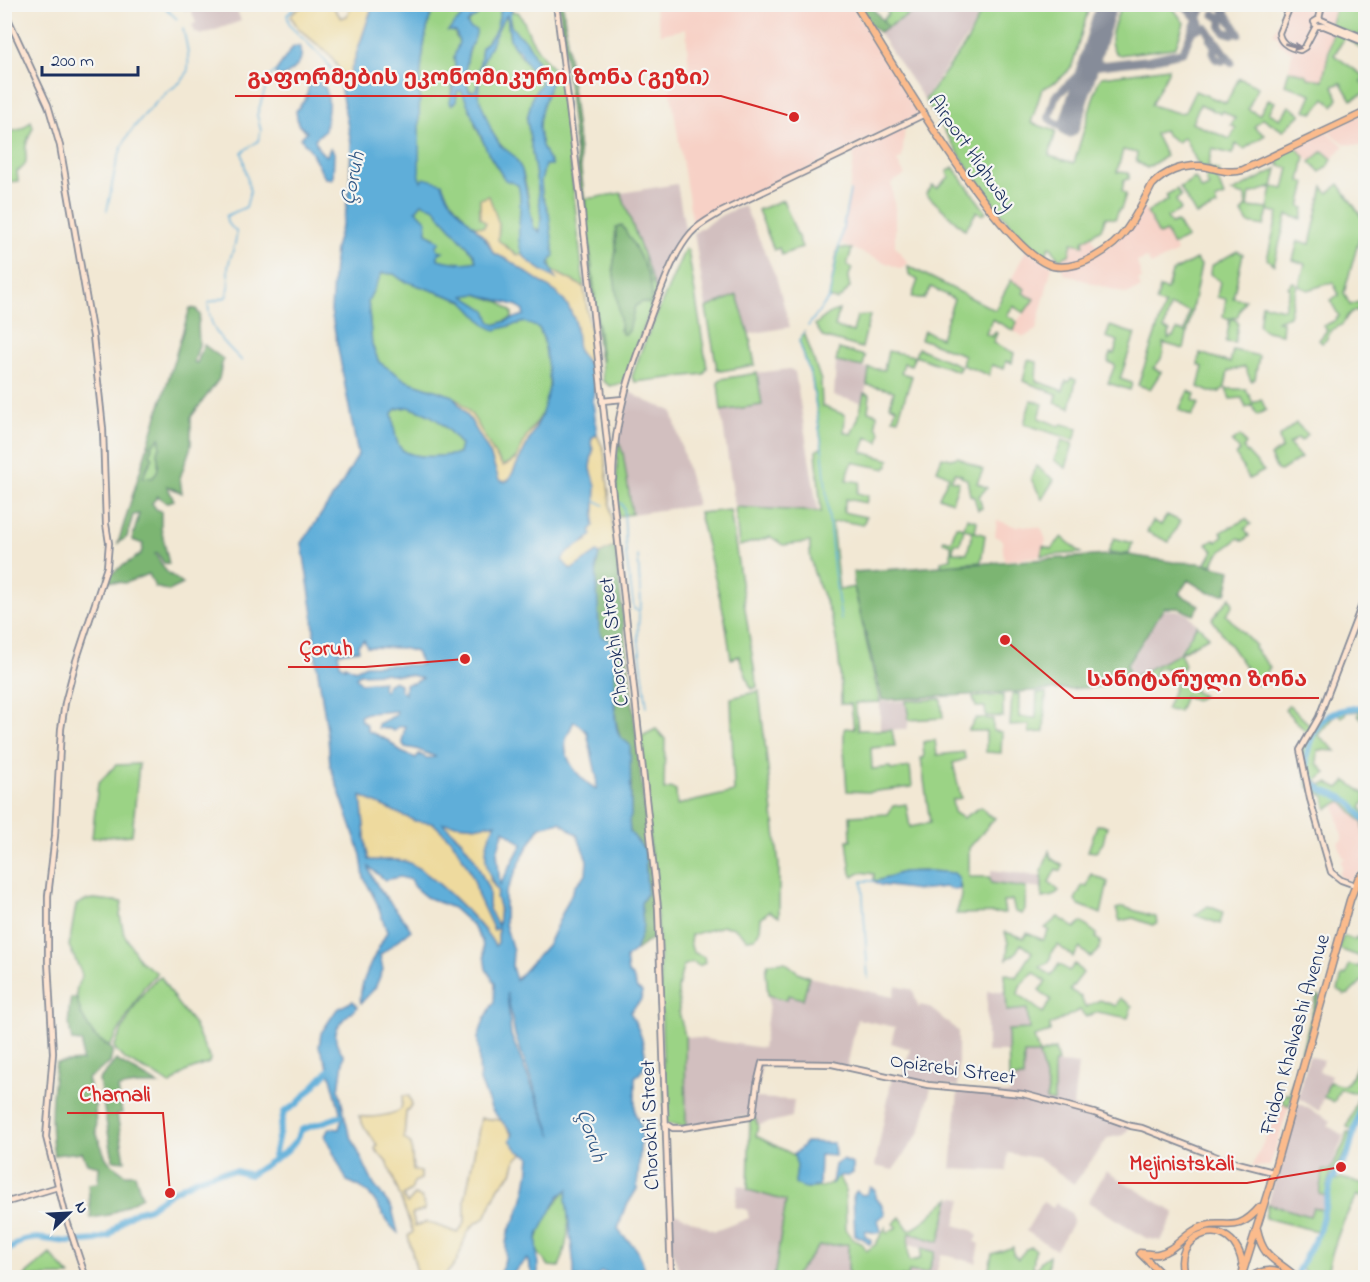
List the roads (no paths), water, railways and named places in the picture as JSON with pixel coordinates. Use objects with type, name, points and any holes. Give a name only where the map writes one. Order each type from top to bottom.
[{"type":"highway","name":"Airport Highway","points":[[855,4],[970,184],[988,208],[1037,259],[1052,266],[1061,267],[1089,259],[1119,238],[1127,230],[1152,185],[1171,171],[1199,166],[1227,172],[1243,170],[1365,111]]},
{"type":"highway","name":"Fridon Khalvashi Avenue","points":[[1242,1274],[1355,885],[1365,871]]},
{"type":"highway","points":[[1162,1278],[1140,1253],[1158,1254],[1168,1250],[1197,1229],[1242,1224],[1251,1219],[1262,1204]]},
{"type":"highway","points":[[1256,1227],[1259,1242],[1267,1255],[1297,1278]]},
{"type":"highway","points":[[1186,1278],[1182,1257],[1187,1246],[1194,1238],[1207,1233],[1220,1233],[1233,1241],[1240,1252],[1242,1274]]},
{"type":"highway","points":[[1250,1278],[1269,1270],[1283,1274],[1287,1278]]},
{"type":"street","name":"Chorokhi Street","points":[[556,4],[580,195],[658,908],[671,1278]]},
{"type":"street","points":[[1291,4],[1279,33],[1282,42],[1297,49],[1303,49],[1319,23],[1322,4]]},
{"type":"street","points":[[4,10],[48,105],[60,146],[97,368],[103,429],[106,524],[109,543],[106,567],[76,661],[64,711],[55,836],[48,896],[48,962],[53,1053],[46,1137],[69,1226],[86,1278]]},
{"type":"street","points":[[1319,23],[1365,41]]},
{"type":"street","points":[[613,503],[616,439],[623,399],[637,352],[669,270],[692,231],[721,212],[925,114]]},
{"type":"street","points":[[602,401],[623,399]]},
{"type":"street","points":[[1355,885],[1336,877],[1331,872],[1310,799],[1300,750],[1319,717],[1365,594]]},
{"type":"street","name":"Opizrebi Street","points":[[664,1123],[673,1128],[682,1128],[750,1117],[753,1115],[762,1063],[832,1064],[928,1085],[1023,1094],[1142,1128],[1222,1159],[1273,1172]]},
{"type":"street","points":[[4,1200],[11,1201],[58,1187]]},
{"type":"water","points":[[373,5],[438,5],[431,15],[422,59],[419,177],[421,181],[424,178],[442,183],[452,203],[482,235],[493,253],[508,260],[557,293],[568,306],[575,321],[578,351],[596,373],[593,401],[597,435],[592,437],[593,450],[590,466],[596,486],[594,526],[590,531],[592,535],[568,552],[562,560],[571,570],[597,552],[599,554],[596,566],[599,629],[601,636],[615,647],[615,718],[620,736],[630,745],[630,832],[645,850],[647,893],[641,903],[643,925],[635,951],[626,958],[628,973],[633,977],[637,989],[642,992],[641,1000],[630,1012],[638,1027],[645,1055],[641,1071],[635,1077],[635,1113],[642,1128],[637,1189],[624,1210],[618,1229],[638,1251],[646,1277],[609,1277],[606,1273],[601,1272],[595,1277],[574,1277],[566,1199],[568,1189],[559,1196],[537,1237],[538,1274],[533,1277],[527,1259],[509,1277],[497,1277],[505,1259],[508,1233],[517,1216],[524,1194],[530,1156],[518,1151],[510,1140],[513,1134],[492,1110],[480,1081],[478,1038],[484,1020],[494,1002],[495,983],[486,969],[482,941],[472,925],[453,908],[426,897],[414,887],[411,880],[400,877],[385,880],[369,867],[381,892],[411,930],[380,955],[383,970],[375,988],[361,1003],[360,996],[365,977],[387,932],[377,903],[364,878],[361,855],[330,765],[315,652],[313,614],[302,543],[358,455],[331,311],[335,248],[346,210],[350,181],[351,142],[339,81],[349,76]],"holes":[[[422,203],[435,208],[474,254],[476,261],[462,263],[438,259],[438,254],[443,251],[438,250],[436,246],[440,242],[427,233],[426,220],[416,210]],[[382,273],[394,274],[402,280],[463,301],[487,326],[495,330],[524,322],[539,328],[544,340],[550,384],[541,417],[509,480],[505,482],[499,480],[490,454],[453,396],[407,381],[379,362],[372,345],[368,301]],[[476,294],[518,306],[524,315],[495,325],[490,321],[486,310],[464,296]],[[408,407],[426,413],[444,425],[461,445],[459,454],[445,456],[410,454],[399,446],[392,413],[396,409]],[[364,640],[367,647],[402,648],[416,652],[422,665],[366,665],[355,670],[345,665],[345,668],[340,664],[338,653],[359,650],[358,645]],[[385,673],[422,679],[405,684],[405,694],[400,690],[400,684],[394,681],[387,685],[385,691],[382,688],[383,681],[361,683],[356,677],[360,674]],[[397,711],[396,715],[378,724],[378,728],[394,731],[398,727],[405,726],[402,742],[405,747],[436,757],[427,758],[419,754],[416,758],[401,752],[389,741],[368,731],[366,724],[361,721],[360,716],[367,713]],[[574,721],[587,732],[597,778],[596,789],[574,768],[565,747]],[[361,796],[415,821],[433,823],[453,842],[467,865],[494,930],[498,928],[498,943],[495,946],[480,925],[454,897],[413,865],[399,860],[369,860]],[[560,822],[577,835],[587,860],[586,874],[575,886],[548,944],[516,980],[512,967],[513,951],[505,924],[505,894],[540,827]],[[443,823],[479,826],[496,823],[488,841],[486,858],[489,874],[498,892],[496,897],[500,909],[498,926],[489,909],[489,890],[474,858],[461,840]],[[504,830],[522,844],[500,885],[497,852]],[[507,993],[515,1035],[552,1136],[511,1035]]]},
{"type":"water","points":[[486,5],[467,24],[476,30],[467,64],[466,81],[469,91],[473,92],[477,88],[482,47],[493,35],[502,5],[514,5],[510,20],[513,29],[529,45],[552,81],[541,114],[539,134],[545,154],[552,165],[545,165],[541,181],[542,195],[549,213],[554,255],[549,264],[556,279],[524,256],[519,241],[520,193],[518,185],[505,180],[488,153],[462,91],[457,91],[456,102],[451,105],[456,75],[454,57],[459,42],[456,32],[448,31],[469,9],[464,6]],"holes":[[[507,15],[510,39],[529,68],[540,76],[541,84],[533,95],[527,119],[541,216],[540,232],[534,228],[522,170],[514,156],[500,145],[492,132],[478,95],[482,64]]]},
{"type":"water","points":[[299,46],[301,57],[297,66],[279,78],[275,72],[293,47]]},
{"type":"water","points":[[322,77],[319,85],[325,87],[327,92],[327,114],[325,130],[315,139],[324,154],[327,156],[330,148],[334,152],[333,179],[325,178],[309,148],[300,138],[307,132],[298,124],[296,111],[306,98],[310,81],[315,87],[315,81]]},
{"type":"water","points":[[904,872],[954,873],[959,878],[960,889],[945,887],[919,890],[880,885],[874,881]]},
{"type":"water","points":[[353,1001],[358,1007],[340,1023],[336,1034],[336,1041],[344,1055],[339,1090],[348,1130],[374,1185],[392,1208],[398,1233],[390,1226],[373,1198],[359,1186],[347,1181],[325,1136],[329,1128],[339,1129],[342,1119],[329,1070],[319,1047],[321,1033],[337,1009]]},
{"type":"water","points":[[806,1142],[834,1143],[835,1156],[820,1155],[819,1186],[809,1188],[795,1183],[797,1166],[794,1155]]},
{"type":"water","points":[[842,1160],[853,1164],[853,1173],[848,1176],[839,1176],[832,1183],[835,1165]]},
{"type":"water","points":[[870,1187],[875,1190],[875,1198],[881,1203],[885,1214],[878,1220],[881,1231],[877,1233],[865,1231],[865,1236],[871,1240],[869,1244],[855,1235],[853,1194],[857,1191],[862,1195],[867,1194]]},
{"type":"waterway","points":[[161,4],[177,19]]},
{"type":"waterway","points":[[298,4],[287,15],[290,26],[326,61],[339,81]]},
{"type":"waterway","points":[[107,210],[116,165],[126,139],[150,109],[187,74],[188,54],[183,29]]},
{"type":"waterway","points":[[242,361],[219,336],[211,322],[208,303],[226,297],[228,292],[228,269],[235,245],[236,231],[227,223],[226,216],[246,207],[250,192],[242,152],[258,141],[261,131],[257,115],[269,77],[275,72]]},
{"type":"waterway","points":[[808,326],[829,298],[850,191]]},
{"type":"waterway","points":[[804,332],[799,341],[812,380],[822,447],[841,620]]},
{"type":"waterway","points":[[594,500],[604,505]]},
{"type":"waterway","points":[[619,503],[624,509],[626,555],[634,609],[639,611],[641,604],[638,556]]},
{"type":"waterway","points":[[639,613],[638,636],[647,707]]},
{"type":"waterway","points":[[1366,707],[1342,710],[1326,718],[1313,735],[1307,756],[1307,766],[1315,784],[1348,801],[1366,822]]},
{"type":"waterway","points":[[868,979],[862,881],[874,881]]},
{"type":"waterway","points":[[1298,1271],[1319,1232],[1331,1182],[1348,1155],[1363,1098],[1362,1056],[1366,1048]]},
{"type":"waterway","points":[[4,1253],[23,1240],[37,1238],[68,1242],[95,1240],[109,1236],[123,1220],[135,1212],[149,1208],[170,1193],[199,1178],[219,1172],[235,1171],[250,1175],[273,1160],[284,1112],[297,1104],[329,1070]]},
{"type":"waterway","points":[[273,1160],[290,1148],[301,1130],[341,1116]]},
{"type":"place","name":"გაფორმების ეკონომიკური ზონა (გეზი)","points":[[794,117]]},
{"type":"place","name":"სანიტარული ზონა","points":[[1005,640]]},
{"type":"place","name":"Çoruh","points":[[465,659]]},
{"type":"place","name":"Mejinistskali","points":[[1341,1167]]},
{"type":"place","name":"Charnali","points":[[170,1193]]}]
